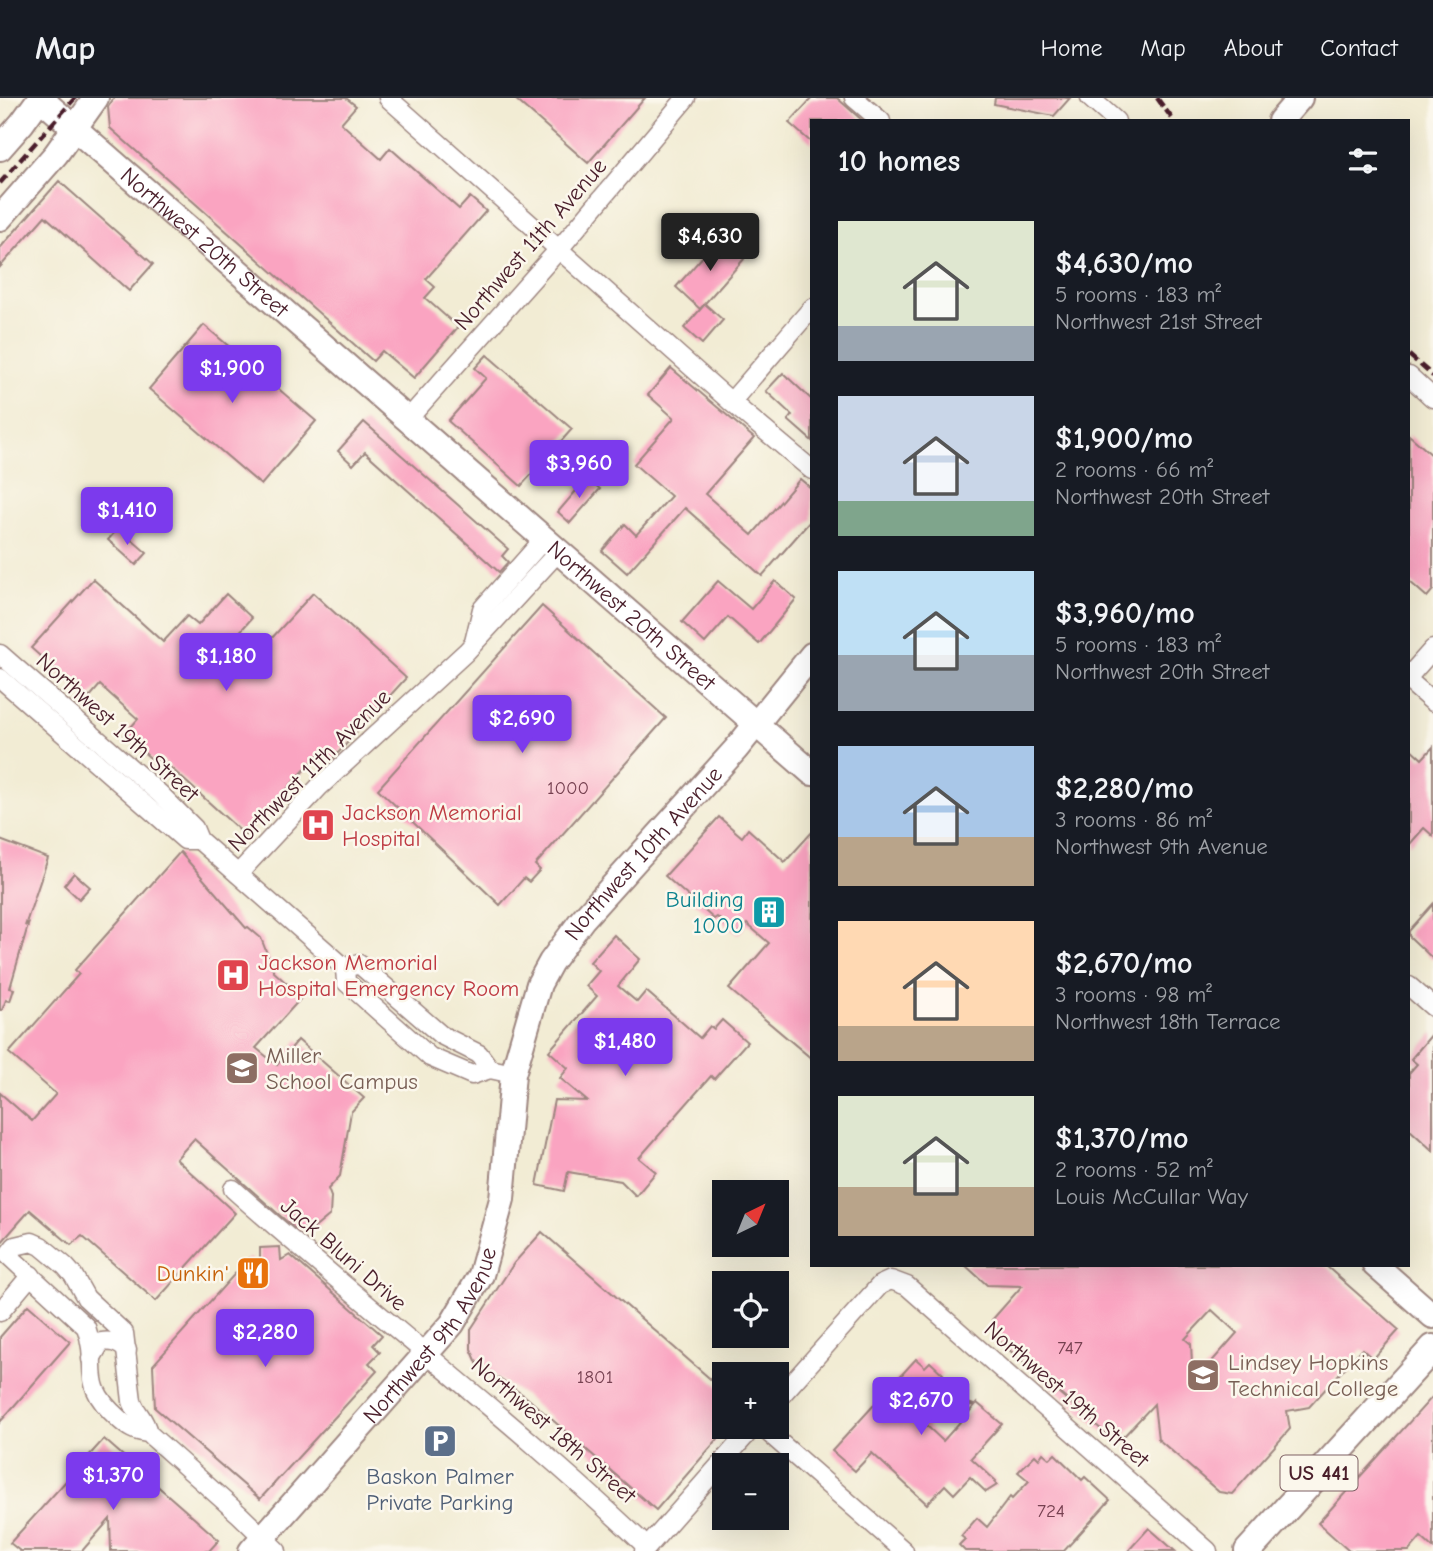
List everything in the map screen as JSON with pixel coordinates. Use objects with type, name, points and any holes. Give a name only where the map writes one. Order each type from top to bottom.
[{"type":"main road","points":[[0,148],[40,98]]},
{"type":"main road","name":"Northwest 20th Street","points":[[40,98],[810,771]]},
{"type":"main road","points":[[0,218],[56,154],[96,98]]},
{"type":"main road","points":[[1282,119],[1300,98]]},
{"type":"main road","name":"Northwest 10th Avenue","points":[[502,1072],[539,984],[564,943],[736,749],[810,657]]},
{"type":"main road","name":"Northwest 9th Avenue","points":[[263,1546],[459,1315],[481,1275],[502,1199],[502,1072]]},
{"type":"main road","points":[[1376,1267],[1433,1316]]},
{"type":"main road","name":"US 441","points":[[1248,1551],[1433,1348]]},
{"type":"street","points":[[388,98],[731,402],[810,468]]},
{"type":"street","name":"Northwest 11th Avenue","points":[[408,419],[560,248],[686,98]]},
{"type":"street","points":[[854,98],[879,119]]},
{"type":"street","points":[[1090,98],[1114,119]]},
{"type":"street","points":[[731,402],[810,310]]},
{"type":"street","points":[[1410,377],[1433,398]]},
{"type":"street","name":"Northwest 11th Avenue","points":[[238,874],[319,786],[474,642],[551,545]]},
{"type":"street","points":[[1410,678],[1433,649]]},
{"type":"street","name":"Northwest 19th Street","points":[[0,654],[151,786],[194,828],[199,840],[345,968],[345,982],[430,1057],[472,1075],[502,1072]]},
{"type":"street","name":"Northwest 19th Street","points":[[0,678],[185,840],[199,840]]},
{"type":"street","points":[[1410,680],[1433,702]]},
{"type":"street","name":"Northwest 19th Street","points":[[345,968],[359,964],[441,1035],[479,1054],[502,1072]]},
{"type":"street","points":[[1410,987],[1433,1007]]},
{"type":"street","name":"Jack Bluni Drive","points":[[233,1189],[404,1338],[425,1353]]},
{"type":"street","points":[[148,1433],[145,1419],[132,1401],[124,1333],[88,1300],[73,1275],[50,1253],[41,1246],[27,1242],[15,1246],[4,1258],[31,1275],[83,1322],[88,1331],[92,1383],[104,1405],[133,1431],[148,1433],[240,1514],[263,1546]]},
{"type":"street","points":[[0,1312],[31,1275]]},
{"type":"street","name":"Northwest 19th Street","points":[[789,1387],[880,1285],[891,1280],[907,1286],[1208,1551]]},
{"type":"street","points":[[91,1359],[102,1342],[120,1344],[127,1350]]},
{"type":"street","name":"Northwest 18th Street","points":[[425,1353],[444,1366],[594,1497],[645,1549]]},
{"type":"street","points":[[645,1549],[742,1439]]},
{"type":"street","points":[[776,1439],[904,1551]]},
{"type":"building","points":[[114,98],[346,98],[356,106],[341,123],[381,159],[390,148],[459,209],[470,197],[486,211],[426,279],[435,287],[425,298],[458,327],[414,378],[382,351],[373,361],[110,128],[108,107]]},
{"type":"building","points":[[514,98],[645,98],[588,163]]},
{"type":"building","points":[[812,98],[837,98],[861,119],[810,119],[810,141],[789,123]]},
{"type":"building","points":[[995,98],[1070,98],[1054,116],[994,104]]},
{"type":"building","points":[[59,181],[153,264],[129,291],[45,216],[0,267],[0,248]]},
{"type":"building","points":[[720,237],[744,259],[700,309],[676,287]]},
{"type":"building","points":[[705,304],[723,320],[702,344],[684,328]]},
{"type":"building","points":[[204,325],[316,421],[261,485],[149,389]]},
{"type":"building","points":[[487,355],[572,429],[521,486],[448,421],[486,378],[475,368]]},
{"type":"building","points":[[671,368],[754,438],[705,494],[752,535],[800,479],[810,487],[810,521],[762,576],[685,508],[627,573],[602,551],[625,524],[636,535],[671,496],[634,464],[674,418],[648,395]]},
{"type":"building","points":[[783,373],[810,398],[810,439],[788,420],[792,415],[766,391]]},
{"type":"building","points":[[364,422],[508,549],[502,556],[508,562],[499,572],[365,452],[353,465],[338,451]]},
{"type":"building","points":[[1410,436],[1433,456],[1433,590],[1427,597],[1410,582]]},
{"type":"building","points":[[587,478],[600,489],[570,523],[558,512]]},
{"type":"building","points":[[118,528],[147,553],[136,565],[108,540]]},
{"type":"building","points":[[93,579],[163,642],[187,616],[198,625],[226,594],[252,618],[229,644],[250,662],[313,593],[406,678],[329,763],[318,755],[245,835],[160,758],[156,763],[124,735],[138,719],[100,685],[88,699],[31,648]]},
{"type":"building","points":[[718,581],[751,609],[775,581],[796,599],[759,644],[728,617],[705,643],[682,622]]},
{"type":"building","points":[[542,606],[666,718],[535,865],[540,870],[529,882],[524,878],[500,905],[378,789]]},
{"type":"building","points":[[1433,747],[1433,836],[1424,828],[1410,844],[1410,748],[1422,759]]},
{"type":"building","name":"Building 1000","points":[[719,817],[742,837],[748,829],[785,862],[810,834],[810,1057],[729,989],[769,943],[747,924],[738,935],[717,917],[714,919],[665,876]]},
{"type":"building","points":[[0,840],[48,858],[25,926],[29,922],[10,988],[14,989],[10,1001],[6,1000],[2,1010],[0,1010]]},
{"type":"building","points":[[180,852],[246,928],[261,938],[274,972],[302,997],[256,1048],[277,1065],[298,1040],[364,1098],[351,1112],[340,1176],[328,1189],[331,1197],[330,1215],[312,1230],[294,1228],[194,1139],[176,1159],[235,1213],[156,1301],[82,1236],[71,1245],[30,1210],[0,1244],[0,1093],[32,1121],[56,1094],[9,1053],[79,974],[75,970]]},
{"type":"building","points":[[74,873],[90,887],[79,899],[64,885]]},
{"type":"building","points":[[1433,904],[1433,959],[1410,937],[1410,930]]},
{"type":"building","points":[[614,935],[640,959],[618,986],[637,1002],[646,991],[700,1038],[710,1026],[714,1029],[722,1020],[747,1042],[714,1079],[711,1076],[639,1158],[656,1172],[636,1196],[621,1181],[568,1172],[564,1191],[537,1185],[554,1100],[587,1101],[560,1078],[568,1068],[549,1051],[597,996],[586,986],[599,971],[590,962]]},
{"type":"building","points":[[1433,1033],[1433,1151],[1410,1130],[1410,1072],[1417,1064],[1411,1059]]},
{"type":"building","points":[[542,1232],[712,1381],[712,1439],[718,1439],[656,1510],[525,1396],[478,1365],[471,1349],[471,1329],[514,1263]]},
{"type":"building","points":[[280,1247],[281,1260],[290,1255],[382,1335],[373,1345],[380,1352],[369,1363],[377,1371],[260,1499],[155,1408],[153,1365],[249,1258],[260,1268],[260,1248]]},
{"type":"building","name":"Lindsey Hopkins Technical College","points":[[967,1267],[1327,1267],[1399,1330],[1373,1359],[1362,1349],[1309,1407],[1287,1411],[1290,1429],[1232,1494],[1219,1492],[1158,1439],[1154,1404],[1124,1436],[1110,1437],[992,1335],[992,1320],[1022,1286],[987,1285]],"holes":[[[1212,1310],[1237,1333],[1193,1383],[1191,1344],[1185,1339]]]},
{"type":"building","points":[[28,1305],[70,1342],[0,1422],[0,1337]]},
{"type":"building","points":[[916,1359],[925,1367],[930,1362],[943,1374],[939,1378],[944,1384],[935,1393],[974,1405],[910,1410],[943,1441],[977,1403],[1002,1424],[971,1458],[996,1481],[997,1485],[986,1492],[970,1477],[954,1494],[945,1485],[927,1504],[872,1453],[855,1471],[832,1451]]},
{"type":"building","points":[[1433,1396],[1433,1548],[1421,1537],[1409,1551],[1349,1551],[1318,1523]]},
{"type":"building","points":[[104,1439],[219,1540],[209,1551],[111,1551],[110,1519],[82,1551],[20,1551],[10,1543]]},
{"type":"building","points":[[1043,1453],[1050,1459],[1055,1454],[1082,1480],[1085,1477],[1110,1500],[1064,1551],[965,1551],[959,1545],[965,1539],[961,1536],[977,1518],[987,1527],[1010,1497],[1012,1499],[1029,1481],[1018,1472],[1035,1455],[1039,1459]]},
{"type":"building","points":[[1149,1528],[1175,1551],[1128,1551]]},
{"type":"railway","points":[[0,183],[75,98]]},
{"type":"railway","points":[[1157,98],[1173,119]]},
{"type":"railway","points":[[1410,356],[1433,376]]},
{"type":"place","name":"Jackson Memorial Hospital","points":[[318,825]]},
{"type":"place","name":"Building 1000","points":[[769,912]]},
{"type":"place","name":"Jackson Memorial Hospital Emergency Room","points":[[233,975]]},
{"type":"place","name":"Miller School Campus","points":[[242,1068]]},
{"type":"place","name":"Dunkin'","points":[[253,1273]]},
{"type":"place","name":"Lindsey Hopkins Technical College","points":[[1203,1375]]},
{"type":"place","name":"Baskon Palmer Private Parking","points":[[440,1441]]}]
